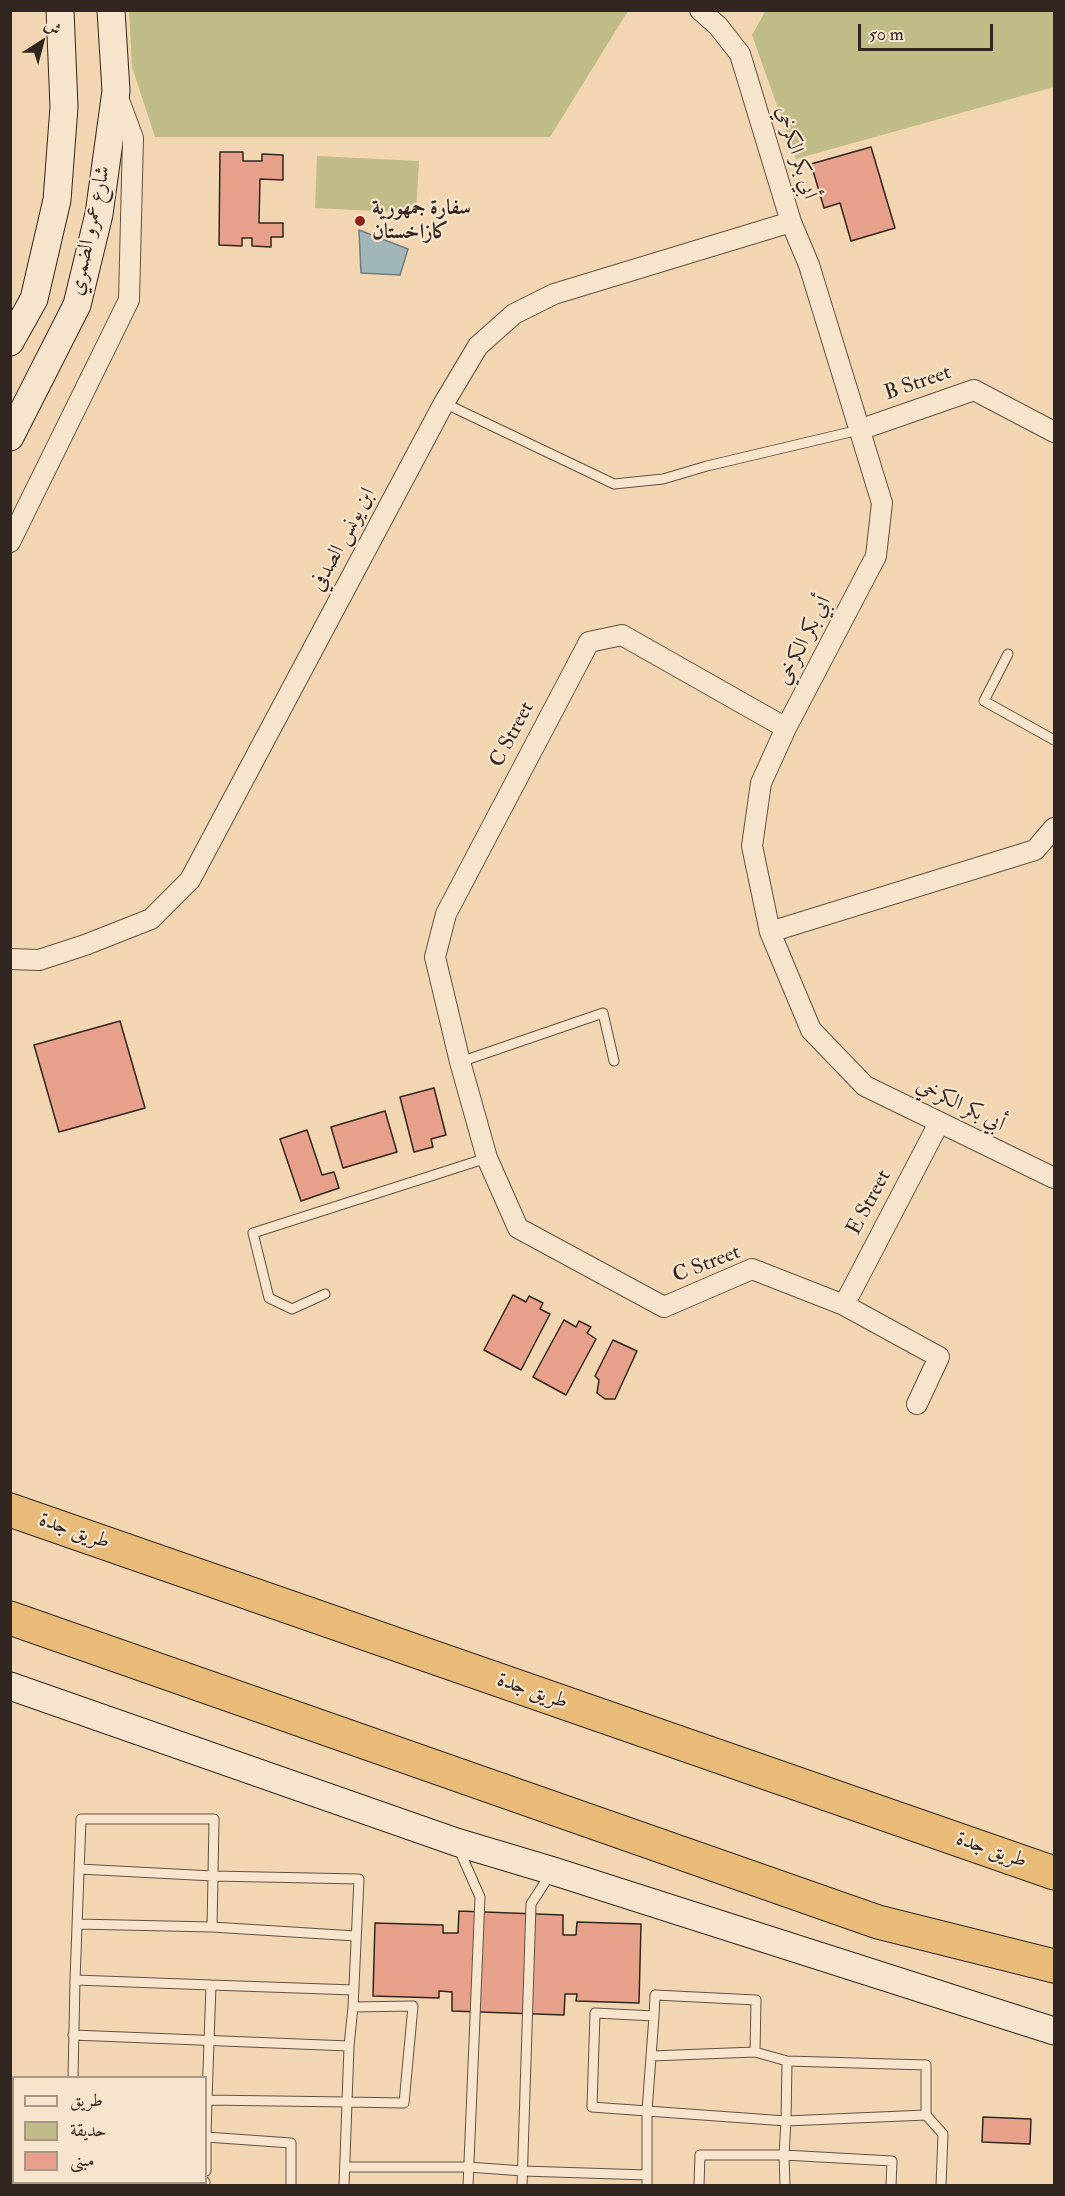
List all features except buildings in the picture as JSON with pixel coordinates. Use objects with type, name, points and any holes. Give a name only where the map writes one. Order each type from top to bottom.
[{"type":"highway","name":"طريق جدة","points":[[10,1510],[1054,1873]]},
{"type":"highway","points":[[10,1618],[878,1922],[1054,1966]]},
{"type":"street","name":"شارع عمرو الضمري","points":[[10,342],[34,299],[57,200],[64,107],[60,10]]},
{"type":"street","name":"شارع عمرو الضمري","points":[[10,437],[77,305],[99,214],[116,91],[111,10]]},
{"type":"street","name":"أبي بكر الكرخي","points":[[700,10],[718,26],[740,54],[791,222],[809,265],[882,503],[876,556],[786,728],[761,783],[752,846],[770,932],[811,1030],[865,1086],[1054,1178]]},
{"type":"street","points":[[10,542],[129,300],[133,138],[116,91]]},
{"type":"street","name":"ابن يونس الصدفي","points":[[10,959],[39,960],[151,919],[190,880],[444,403],[478,346],[514,314],[554,294],[791,222]]},
{"type":"street","name":"B Street","points":[[859,430],[974,390],[1054,432]]},
{"type":"street","name":"C Street","points":[[786,728],[622,634],[589,642],[446,914],[435,957],[460,1062],[487,1158],[518,1228],[664,1307],[752,1269],[844,1305],[939,1357],[917,1404]]},
{"type":"street","points":[[770,932],[1035,850],[1054,828]]},
{"type":"street","name":"E Street","points":[[844,1305],[939,1122]]},
{"type":"street","points":[[10,1686],[456,1842],[1054,2031]]},
{"type":"lane","points":[[444,403],[614,484],[663,479],[859,430]]},
{"type":"lane","points":[[1008,654],[984,701],[1054,740]]},
{"type":"lane","points":[[460,1062],[603,1013],[614,1061]]},
{"type":"lane","points":[[325,1294],[292,1309],[269,1298],[253,1233],[487,1158]]},
{"type":"lane","points":[[73,2076],[81,1819],[214,1819],[212,1927]]},
{"type":"lane","points":[[456,1842],[480,1897],[468,2186]]},
{"type":"lane","points":[[79,1869],[359,1879],[349,2046],[344,2186]]},
{"type":"lane","points":[[522,2186],[531,1904],[553,1871]]},
{"type":"lane","points":[[77,1924],[212,1927],[357,1936]]},
{"type":"lane","points":[[75,1980],[354,1990]]},
{"type":"lane","points":[[207,2081],[211,1985]]},
{"type":"lane","points":[[647,2186],[647,2111],[655,1995],[756,2000],[755,2052]]},
{"type":"lane","points":[[207,2100],[404,2103],[413,2006],[353,2007]]},
{"type":"lane","points":[[654,2016],[595,2013],[592,2106],[786,2121],[926,2115]]},
{"type":"lane","points":[[74,2035],[349,2046]]},
{"type":"lane","points":[[651,2056],[755,2052],[787,2061],[926,2065],[926,2115],[943,2134],[941,2186]]},
{"type":"lane","points":[[785,2186],[787,2061]]},
{"type":"lane","points":[[207,2137],[291,2143],[291,2186]]},
{"type":"lane","points":[[699,2186],[700,2156],[784,2156],[892,2161],[891,2186]]},
{"type":"lane","points":[[345,2167],[468,2167],[647,2175]]},
{"type":"green space","points":[[129,10],[628,11],[550,137],[155,137],[132,67]]},
{"type":"green space","points":[[766,10],[1054,11],[1054,87],[796,159],[752,35]]},
{"type":"green space","points":[[317,156],[419,161],[416,213],[315,208]]},
{"type":"shaded area","points":[[359,230],[408,249],[400,275],[361,273]]},
{"type":"place","name":"سفارة جمهورية كازاخستان","points":[[360,221]]}]
